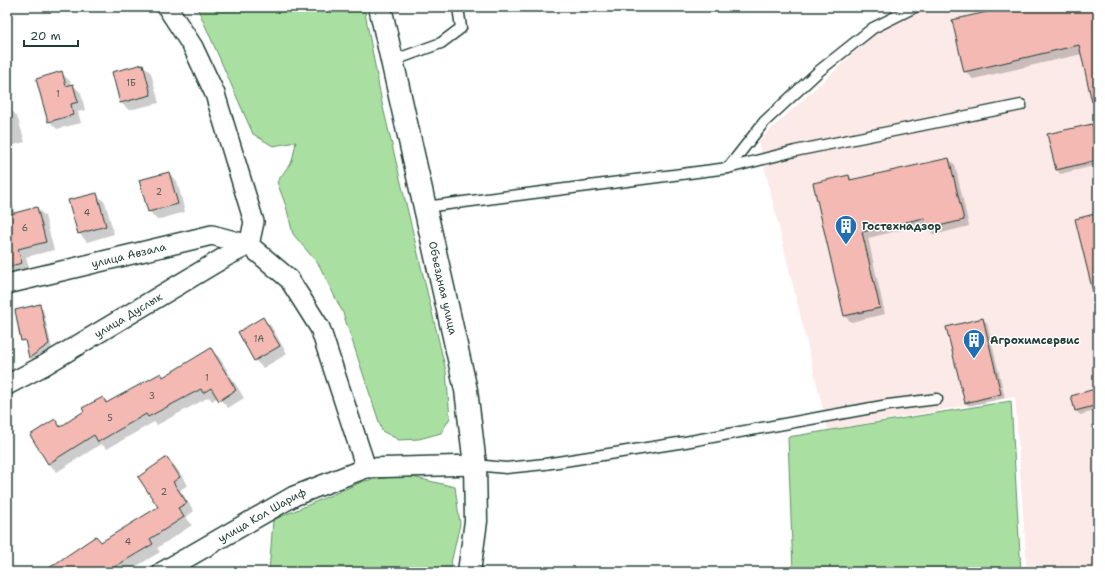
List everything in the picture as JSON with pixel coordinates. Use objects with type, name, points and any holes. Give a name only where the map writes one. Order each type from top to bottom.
[{"type":"main road","name":"Объездная улица","points":[[380,7],[466,390],[475,465],[476,521],[469,572]]},
{"type":"street","points":[[167,7],[193,47],[215,94],[254,222],[274,266]]},
{"type":"street","points":[[254,222],[249,245],[289,280],[320,328],[366,468]]},
{"type":"street","name":"улица Авзала","points":[[7,284],[212,235],[249,245]]},
{"type":"street","name":"улица Дуслык","points":[[7,385],[43,366],[225,257],[249,245]]},
{"type":"street","name":"улица Кол Шариф","points":[[162,572],[294,496],[366,468],[475,465]]},
{"type":"lane","points":[[392,62],[440,43],[461,28],[458,7]]},
{"type":"lane","points":[[728,168],[764,122],[819,71],[873,28],[915,7]]},
{"type":"lane","points":[[425,207],[728,168],[795,151],[1021,105]]},
{"type":"lane","points":[[475,465],[506,468],[545,464],[632,451],[888,405],[937,399]]},
{"type":"shaded area","points":[[904,7],[1098,7],[1098,572],[1027,572],[1015,397],[828,430],[758,141]]},
{"type":"green space","points":[[197,7],[364,7],[382,103],[446,371],[450,418],[441,433],[419,439],[399,440],[382,431],[343,313],[319,265],[293,234],[286,206],[277,182],[292,161],[296,142],[273,146],[253,134]]},
{"type":"green space","points":[[1011,401],[1021,572],[793,572],[788,437]]},
{"type":"green space","points":[[404,475],[455,487],[460,524],[449,572],[269,572],[273,520],[364,481]]},
{"type":"building","points":[[1008,7],[1098,7],[1098,101],[1092,102],[1079,45],[964,72],[952,20]]},
{"type":"building","points":[[143,64],[151,95],[120,103],[112,72]]},
{"type":"building","points":[[62,71],[66,86],[73,84],[78,102],[71,104],[73,115],[48,122],[36,79]]},
{"type":"building","points":[[1092,124],[1098,149],[1098,160],[1056,170],[1047,134]]},
{"type":"building","points":[[949,158],[964,220],[926,229],[924,218],[862,232],[880,308],[844,316],[813,183],[849,175],[850,180]]},
{"type":"building","points":[[169,172],[178,204],[148,212],[139,180]]},
{"type":"building","points":[[97,193],[106,226],[78,234],[68,200]]},
{"type":"building","points":[[37,207],[46,242],[18,249],[22,263],[7,267],[7,215]]},
{"type":"building","points":[[1098,213],[1098,291],[1093,292],[1075,219]]},
{"type":"building","points":[[40,304],[49,344],[29,358],[25,340],[21,341],[15,310]]},
{"type":"building","points":[[263,317],[280,346],[254,361],[238,332]]},
{"type":"building","name":"Агрохимсервис","points":[[983,318],[1001,394],[965,403],[946,327]]},
{"type":"building","points":[[211,348],[236,390],[219,401],[211,388],[203,393],[201,389],[148,417],[146,414],[98,442],[94,435],[48,464],[30,435],[55,419],[60,427],[84,411],[82,408],[103,397],[106,403],[161,373],[163,377]]},
{"type":"building","points":[[1098,388],[1098,405],[1075,411],[1071,396]]},
{"type":"building","points":[[167,457],[180,477],[173,482],[187,503],[178,508],[184,517],[150,539],[153,544],[106,572],[43,572],[96,536],[101,542],[158,507],[138,477]]},
{"type":"place","name":"Гостехнадзор","points":[[846,246]]},
{"type":"place","name":"Агрохимсервис","points":[[974,360]]}]
